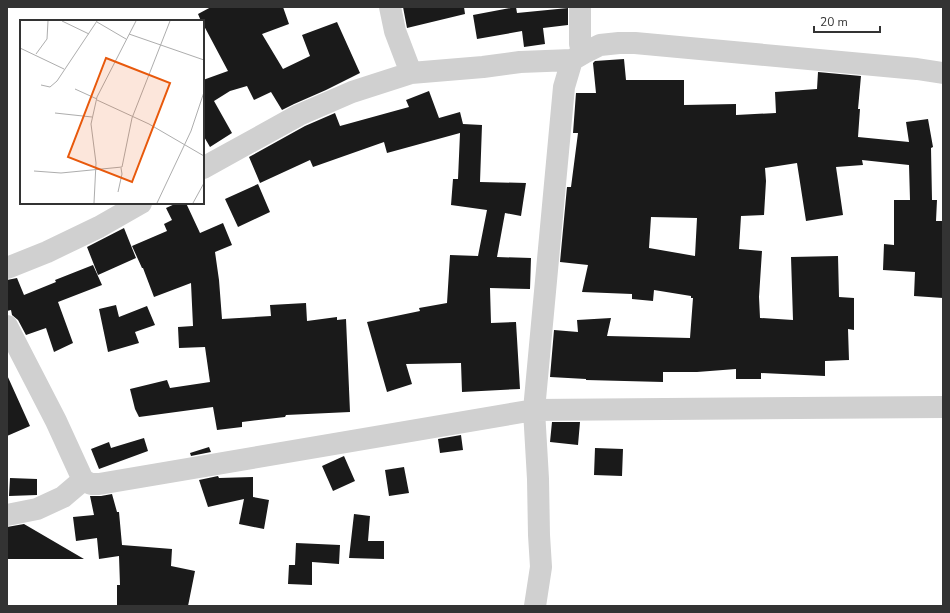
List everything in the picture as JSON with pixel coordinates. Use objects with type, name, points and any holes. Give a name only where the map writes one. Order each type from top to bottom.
[{"type":"street","points":[[390,7],[395,31],[411,73]]},
{"type":"street","points":[[535,606],[541,567],[534,410],[564,87],[578,56],[580,44],[580,7]]},
{"type":"street","points":[[204,167],[299,116],[352,92],[411,73],[483,68],[520,62],[578,56],[600,45],[635,43],[943,73]]},
{"type":"street","points":[[7,268],[47,252],[98,228],[139,204]]},
{"type":"street","points":[[7,326],[56,421],[83,480],[91,484],[99,484],[534,410],[943,407]]},
{"type":"street","points":[[7,515],[37,509],[63,497],[83,480]]},
{"type":"building","points":[[211,7],[283,7],[289,24],[262,34],[283,69],[310,56],[302,35],[337,22],[360,73],[282,110],[271,92],[254,100],[247,86],[230,91],[214,101],[232,133],[210,147],[204,137],[204,80],[228,71],[204,26],[204,20],[201,20],[198,14]]},
{"type":"building","points":[[403,7],[464,7],[465,14],[407,28]]},
{"type":"building","points":[[516,7],[517,13],[568,8],[568,25],[543,28],[545,44],[524,47],[522,31],[477,39],[473,15]]},
{"type":"building","points":[[624,59],[626,80],[684,80],[684,105],[736,104],[736,115],[776,113],[775,92],[817,89],[818,72],[861,76],[858,109],[860,109],[858,137],[909,142],[906,122],[928,119],[933,147],[931,148],[932,200],[937,200],[936,221],[943,221],[943,298],[914,296],[915,272],[883,270],[884,244],[894,245],[894,200],[910,200],[909,165],[862,160],[863,165],[836,167],[843,215],[806,221],[797,163],[765,168],[766,181],[764,215],[741,216],[739,249],[762,251],[759,297],[760,318],[793,320],[791,257],[838,256],[839,297],[854,298],[854,330],[848,329],[849,360],[825,361],[825,376],[761,373],[761,379],[736,379],[736,369],[697,372],[663,372],[663,382],[586,380],[550,377],[554,330],[578,332],[577,320],[611,318],[607,336],[690,338],[693,298],[691,298],[691,296],[654,290],[653,301],[632,299],[632,294],[582,292],[588,265],[560,262],[567,187],[571,187],[578,133],[573,133],[576,93],[596,93],[593,63],[595,61]],"holes":[[[651,217],[697,218],[695,256],[649,248]]]},
{"type":"building","points":[[429,91],[439,118],[460,112],[463,124],[482,125],[480,182],[526,183],[521,216],[505,213],[497,257],[531,258],[530,289],[490,288],[491,323],[516,322],[520,389],[462,392],[461,363],[406,364],[412,384],[387,392],[367,322],[420,311],[419,308],[447,303],[450,255],[478,256],[487,210],[451,205],[453,179],[458,179],[460,133],[387,153],[384,142],[313,167],[310,160],[260,183],[249,157],[305,126],[335,113],[340,126],[409,107],[406,100]]},
{"type":"building","points":[[258,184],[270,212],[238,227],[225,199]]},
{"type":"building","points":[[175,204],[186,204],[200,233],[223,223],[232,245],[215,252],[222,319],[271,316],[270,305],[306,303],[307,321],[337,317],[337,320],[346,319],[350,412],[286,415],[285,417],[242,422],[242,427],[217,430],[213,407],[139,417],[135,409],[130,389],[167,380],[170,388],[210,382],[205,347],[179,348],[178,327],[193,326],[191,283],[154,297],[143,268],[132,246],[167,231],[164,224],[172,220],[166,208]]},
{"type":"building","points":[[124,228],[136,258],[98,275],[87,247]]},
{"type":"building","points":[[93,265],[102,285],[58,302],[73,343],[54,352],[46,328],[26,335],[18,320],[12,315],[11,310],[7,311],[7,280],[17,278],[24,295],[56,282],[55,280]]},
{"type":"building","points":[[116,305],[119,317],[147,306],[155,325],[135,332],[139,343],[108,352],[99,309]]},
{"type":"building","points":[[7,375],[30,426],[7,436]]},
{"type":"building","points":[[552,422],[580,422],[578,445],[550,442]]},
{"type":"building","points":[[461,435],[463,450],[440,453],[438,439]]},
{"type":"building","points":[[144,438],[148,451],[99,469],[91,449],[109,442],[111,448]]},
{"type":"building","points":[[209,447],[211,452],[191,456],[190,453]]},
{"type":"building","points":[[595,448],[623,449],[622,476],[594,475]]},
{"type":"building","points":[[344,456],[355,481],[333,491],[322,466]]},
{"type":"building","points":[[404,467],[409,493],[389,496],[385,470]]},
{"type":"building","points":[[218,476],[219,478],[253,477],[253,497],[269,500],[264,529],[239,524],[244,499],[208,507],[199,480]]},
{"type":"building","points":[[10,478],[37,479],[37,495],[9,496]]},
{"type":"building","points":[[112,494],[117,512],[119,512],[122,545],[172,549],[171,566],[195,571],[188,606],[117,606],[117,585],[120,585],[119,556],[99,559],[97,538],[76,541],[73,517],[94,515],[90,496]]},
{"type":"building","points":[[354,514],[370,516],[368,541],[384,541],[384,559],[349,558]]},
{"type":"building","points":[[24,524],[84,559],[7,559],[7,527]]},
{"type":"building","points":[[296,543],[340,545],[339,564],[312,562],[312,585],[288,584],[289,565],[295,565]]}]
